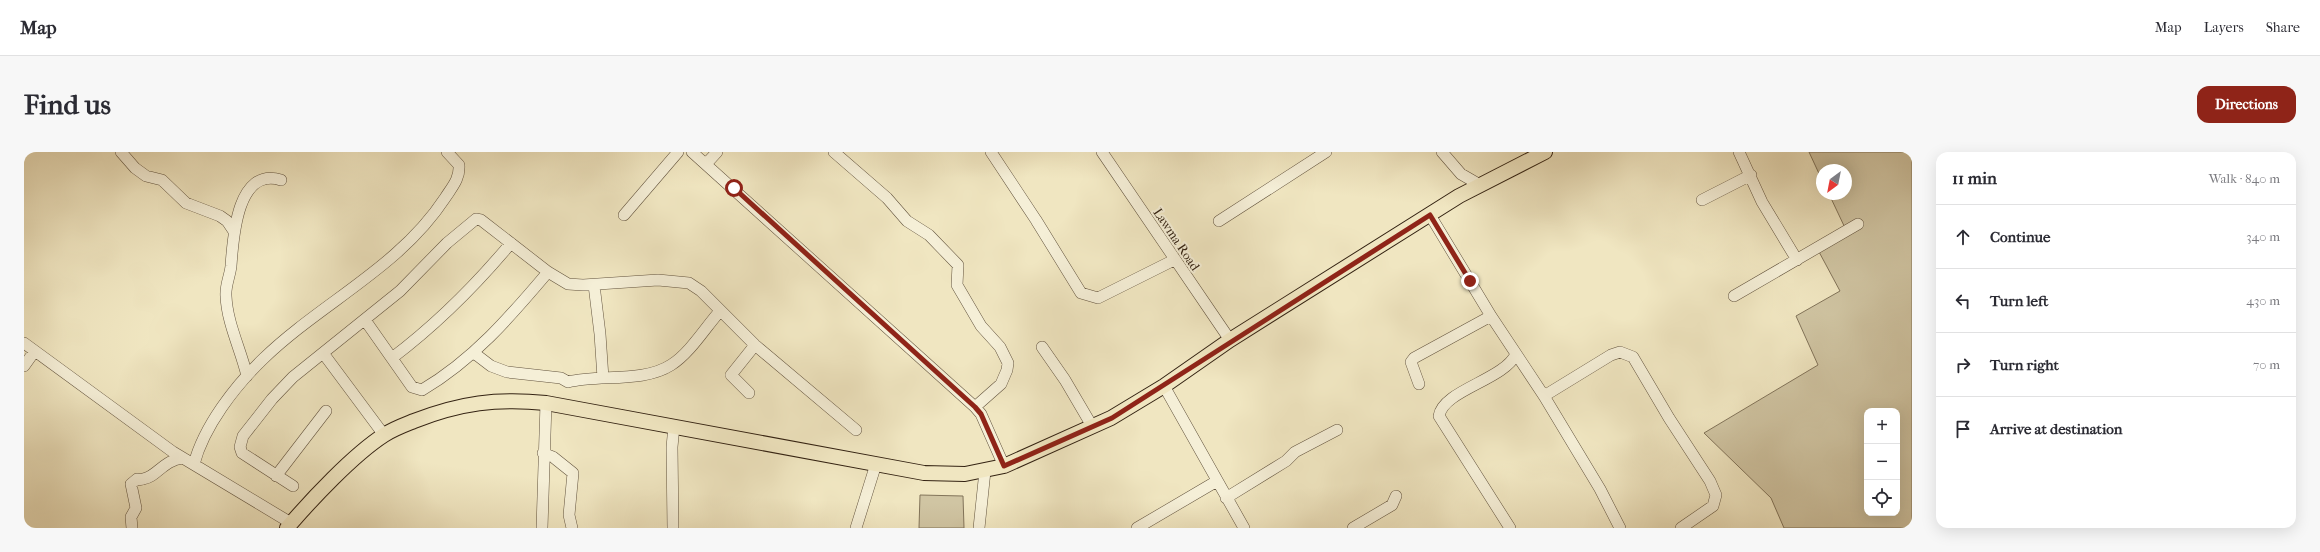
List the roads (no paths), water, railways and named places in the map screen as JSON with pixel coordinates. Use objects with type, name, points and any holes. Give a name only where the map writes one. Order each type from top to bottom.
[{"type":"main road","points":[[289,526],[339,474],[384,435],[441,411],[458,406],[515,400],[546,403],[924,473],[952,475],[985,471],[1004,466],[1112,418],[1164,386],[1230,340],[1459,196],[1545,152]]},
{"type":"street","points":[[121,152],[146,176],[162,180],[186,203],[220,216],[227,221],[234,230]]},
{"type":"street","points":[[194,464],[198,448],[205,436],[229,397],[247,376],[286,339],[362,279],[391,260],[409,244],[442,202],[458,176],[459,165],[447,152]]},
{"type":"street","points":[[624,215],[678,152]]},
{"type":"street","points":[[692,152],[975,407],[981,414],[1004,466]]},
{"type":"street","points":[[706,164],[716,152]]},
{"type":"street","points":[[834,152],[887,198],[907,221],[929,235],[958,264],[957,285],[981,326],[1000,347],[1008,363],[1008,370],[1001,384],[975,407]]},
{"type":"street","points":[[990,152],[1036,220],[1081,293],[1098,298],[1174,260]]},
{"type":"street","name":"Lawma Road","points":[[1102,152],[1174,260],[1230,340]]},
{"type":"street","points":[[1219,221],[1326,152]]},
{"type":"street","points":[[1442,152],[1461,174],[1480,185]]},
{"type":"street","points":[[1739,152],[1751,175],[1762,202],[1797,260]]},
{"type":"street","points":[[1459,196],[1461,174]]},
{"type":"street","points":[[1702,200],[1751,175]]},
{"type":"street","points":[[247,376],[231,324],[226,296],[234,230],[243,198],[251,188],[270,176],[281,180]]},
{"type":"street","points":[[1430,215],[1491,316],[1544,396],[1600,488],[1620,528]]},
{"type":"street","points":[[293,486],[242,453],[240,442],[272,399],[293,377],[400,291],[472,221],[481,220],[548,272],[568,284],[594,285],[658,280],[690,283],[701,291],[755,345],[856,430]]},
{"type":"street","points":[[1734,296],[1858,224]]},
{"type":"street","points":[[392,358],[461,300],[511,243]]},
{"type":"street","points":[[365,320],[412,386],[422,390],[474,353],[503,324],[548,272]]},
{"type":"street","points":[[594,285],[600,334],[603,378]]},
{"type":"street","points":[[474,353],[491,366],[507,372],[561,378],[568,382],[654,372],[671,365],[720,311]]},
{"type":"street","points":[[1419,384],[1411,362],[1414,358],[1491,316]]},
{"type":"street","points":[[24,343],[34,352],[183,458],[289,526]]},
{"type":"street","points":[[749,394],[731,375],[755,345]]},
{"type":"street","points":[[1042,347],[1065,380],[1092,426]]},
{"type":"street","points":[[24,366],[34,352]]},
{"type":"street","points":[[1544,396],[1611,355],[1620,352],[1633,357],[1669,418],[1710,481],[1716,495],[1715,502],[1710,508],[1681,528]]},
{"type":"street","points":[[323,353],[384,435]]},
{"type":"street","points":[[1510,528],[1439,416],[1447,403],[1507,367],[1516,354]]},
{"type":"street","points":[[1164,386],[1244,528]]},
{"type":"street","points":[[542,528],[543,454],[546,403]]},
{"type":"street","points":[[276,476],[326,411]]},
{"type":"street","points":[[673,528],[672,455],[674,426]]},
{"type":"street","points":[[1226,498],[1286,461],[1295,452],[1337,430]]},
{"type":"street","points":[[543,454],[553,457],[573,473],[569,515],[572,528]]},
{"type":"street","points":[[132,528],[131,517],[136,508],[131,484],[137,479],[143,479],[155,472],[168,462],[183,458]]},
{"type":"street","points":[[856,528],[876,464]]},
{"type":"street","points":[[979,528],[985,471]]},
{"type":"street","points":[[1137,528],[1217,481]]},
{"type":"street","points":[[1353,528],[1392,504],[1396,496]]}]
